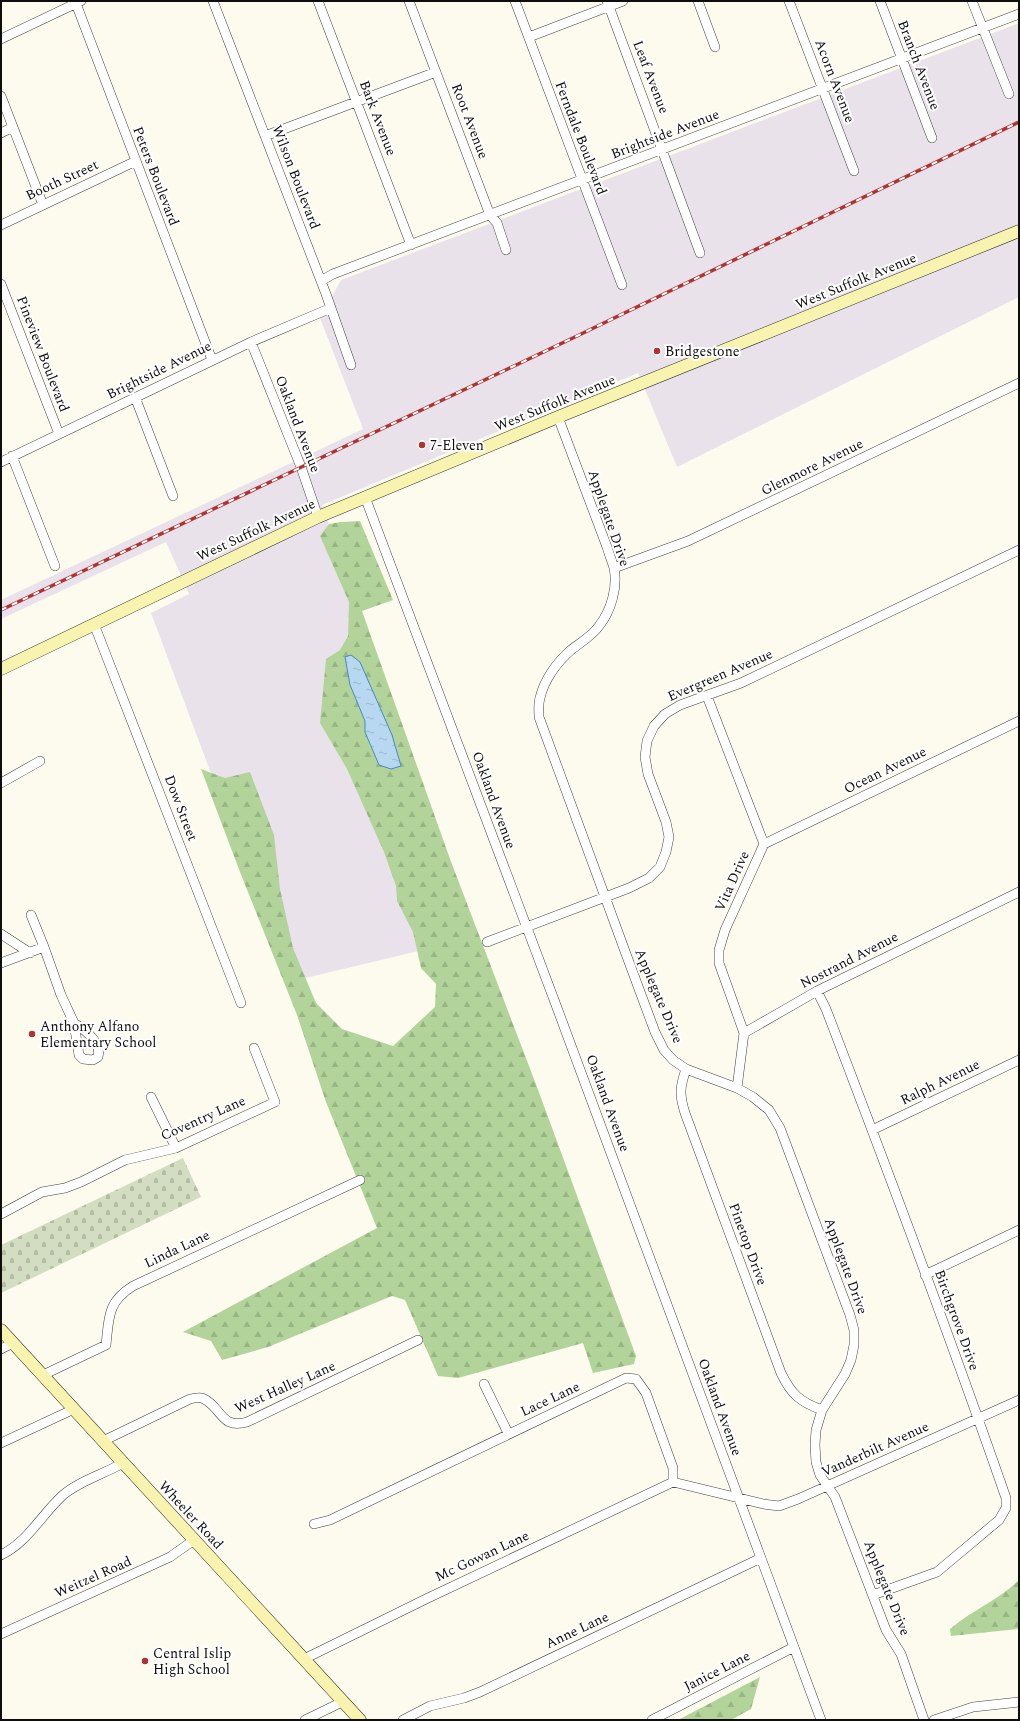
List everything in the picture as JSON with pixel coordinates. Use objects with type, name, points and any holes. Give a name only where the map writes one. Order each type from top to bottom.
[{"type":"main road","name":"West Suffolk Avenue","points":[[1,669],[318,517],[558,417],[1019,231]]},
{"type":"main road","name":"Wheeler Road","points":[[1,1330],[360,1720]]},
{"type":"street","name":"Wilson Boulevard","points":[[213,1],[321,281],[351,365]]},
{"type":"street","name":"Bark Avenue","points":[[318,1],[411,245]]},
{"type":"street","name":"Root Avenue","points":[[409,1],[490,215],[497,224],[506,250]]},
{"type":"street","name":"Ferndale Boulevard","points":[[515,1],[622,285]]},
{"type":"street","points":[[529,37],[608,4],[623,1]]},
{"type":"street","points":[[698,1],[715,46]]},
{"type":"street","name":"Acorn Avenue","points":[[789,1],[854,171]]},
{"type":"street","name":"Branch Avenue","points":[[880,1],[932,138]]},
{"type":"street","points":[[972,1],[1009,94]]},
{"type":"street","points":[[1,39],[77,2]]},
{"type":"street","name":"Peters Boulevard","points":[[77,2],[212,360]]},
{"type":"street","name":"Leaf Avenue","points":[[608,4],[663,149],[700,253]]},
{"type":"street","name":"Brightside Avenue","points":[[321,281],[334,274],[1019,14]]},
{"type":"street","points":[[265,136],[436,72]]},
{"type":"street","points":[[1,96],[43,206]]},
{"type":"street","points":[[1,133],[13,127]]},
{"type":"street","name":"Booth Street","points":[[1,225],[136,161]]},
{"type":"street","name":"Pineview Boulevard","points":[[1,284],[59,434]]},
{"type":"street","name":"Brightside Avenue","points":[[1,462],[212,360],[331,308]]},
{"type":"street","name":"Oakland Avenue","points":[[251,342],[301,467],[318,517]]},
{"type":"street","name":"Glenmore Avenue","points":[[614,568],[688,541],[1019,383]]},
{"type":"street","points":[[135,397],[173,496]]},
{"type":"street","name":"Applegate Drive","points":[[558,417],[614,568],[614,589],[610,608],[600,626],[588,638],[572,650],[560,662],[548,678],[540,698],[539,717],[655,1032],[664,1050],[673,1060],[686,1069],[737,1088],[753,1097],[769,1110],[780,1128],[850,1315],[854,1330],[854,1345],[851,1360],[845,1374],[822,1410],[816,1430],[816,1462],[820,1475],[838,1504],[886,1630],[901,1654],[924,1720]]},
{"type":"street","points":[[12,456],[55,566]]},
{"type":"street","name":"Oakland Avenue","points":[[365,497],[430,665],[526,928],[822,1720]]},
{"type":"street","name":"Evergreen Avenue","points":[[488,942],[606,898],[649,878],[660,867],[666,852],[669,837],[666,822],[648,774],[645,757],[647,741],[654,726],[665,714],[680,706],[741,683],[1019,550]]},
{"type":"street","name":"Dow Street","points":[[94,624],[241,1004]]},
{"type":"street","name":"Vita Drive","points":[[707,696],[764,844],[725,930],[719,950],[719,963],[744,1033]]},
{"type":"street","name":"Ocean Avenue","points":[[764,844],[1019,721]]},
{"type":"street","points":[[1,783],[40,762]]},
{"type":"street","name":"Nostrand Avenue","points":[[744,1033],[817,991],[1019,892]]},
{"type":"street","points":[[31,915],[61,995],[74,1023]]},
{"type":"street","points":[[1,934],[30,953]]},
{"type":"street","points":[[1,962],[44,947]]},
{"type":"street","name":"Birchgrove Drive","points":[[817,991],[826,1008],[872,1130],[979,1418],[1006,1498],[1006,1508],[999,1520],[937,1572],[873,1595]]},
{"type":"street","points":[[737,1088],[744,1033]]},
{"type":"street","name":"Coventry Lane","points":[[1,1214],[42,1192],[66,1188],[125,1160],[176,1148],[275,1102],[254,1048]]},
{"type":"street","name":"Ralph Avenue","points":[[872,1130],[1019,1060]]},
{"type":"street","name":"Pinetop Drive","points":[[686,1069],[681,1082],[680,1096],[685,1113],[781,1373],[788,1388],[797,1398],[810,1406],[822,1410]]},
{"type":"street","points":[[151,1097],[176,1148]]},
{"type":"street","name":"Linda Lane","points":[[43,1375],[106,1345],[108,1319],[113,1305],[121,1294],[133,1286],[360,1180]]},
{"type":"street","points":[[925,1275],[1019,1230]]},
{"type":"street","name":"West Halley Lane","points":[[103,1441],[190,1398],[201,1398],[209,1403],[226,1421],[237,1425],[247,1422],[418,1340]]},
{"type":"street","points":[[1,1349],[13,1343]]},
{"type":"street","name":"Lace Lane","points":[[314,1524],[330,1520],[508,1433],[626,1378],[636,1379],[646,1393],[673,1468],[673,1482]]},
{"type":"street","points":[[484,1384],[508,1433]]},
{"type":"street","name":"Vanderbilt Avenue","points":[[739,1498],[779,1506],[1019,1400]]},
{"type":"street","points":[[1,1443],[74,1408]]},
{"type":"street","points":[[1,1555],[10,1551],[24,1538],[49,1508],[65,1494],[123,1464]]},
{"type":"street","points":[[673,1482],[739,1498]]},
{"type":"street","name":"Mc Gowan Lane","points":[[304,1659],[428,1598],[673,1482]]},
{"type":"street","name":"Weitzel Road","points":[[1,1634],[170,1557],[194,1540]]},
{"type":"street","name":"Anne Lane","points":[[403,1720],[430,1706],[464,1698],[480,1692],[761,1558]]},
{"type":"street","name":"Janice Lane","points":[[652,1720],[794,1647]]},
{"type":"street","points":[[305,1720],[342,1702]]},
{"type":"street","points":[[934,1720],[973,1707],[1019,1702]]},
{"type":"shaded area","points":[[1019,23],[1019,297],[677,467],[638,373],[322,505],[374,650],[431,948],[289,982],[151,613],[189,594],[166,542],[1,619],[1,600],[363,429],[320,318],[341,280]]},
{"type":"green space","points":[[360,521],[393,600],[362,611],[450,859],[537,1087],[636,1356],[634,1364],[593,1373],[583,1343],[458,1378],[438,1376],[405,1300],[392,1296],[268,1347],[222,1360],[211,1341],[183,1332],[377,1228],[326,1102],[297,1015],[201,769],[225,778],[250,772],[274,835],[280,889],[293,948],[316,1003],[342,1029],[393,1046],[435,1007],[436,984],[421,968],[413,932],[397,901],[396,886],[384,852],[347,769],[320,723],[326,659],[340,650],[348,636],[349,602],[320,536],[329,524]],"holes":[[[346,657],[379,765],[365,732],[365,721],[350,685]]]},
{"type":"green space","points":[[183,1158],[201,1197],[1,1293],[1,1245]]},
{"type":"green space","points":[[1019,1580],[1019,1629],[951,1636],[950,1629],[958,1622],[1003,1593]]},
{"type":"green space","points":[[760,1677],[751,1709],[731,1720],[678,1720]]},
{"type":"water","points":[[351,655],[360,662],[392,735],[401,766],[391,769],[379,765],[365,732],[365,721],[350,685],[345,657]]},
{"type":"railway","points":[[1,610],[577,336],[1019,122]]},
{"type":"place","name":"Bridgestone","points":[[657,351]]},
{"type":"place","name":"7-Eleven","points":[[422,445]]},
{"type":"place","name":"Anthony Alfano Elementary School","points":[[32,1034]]},
{"type":"place","name":"Central Islip High School","points":[[145,1661]]}]
